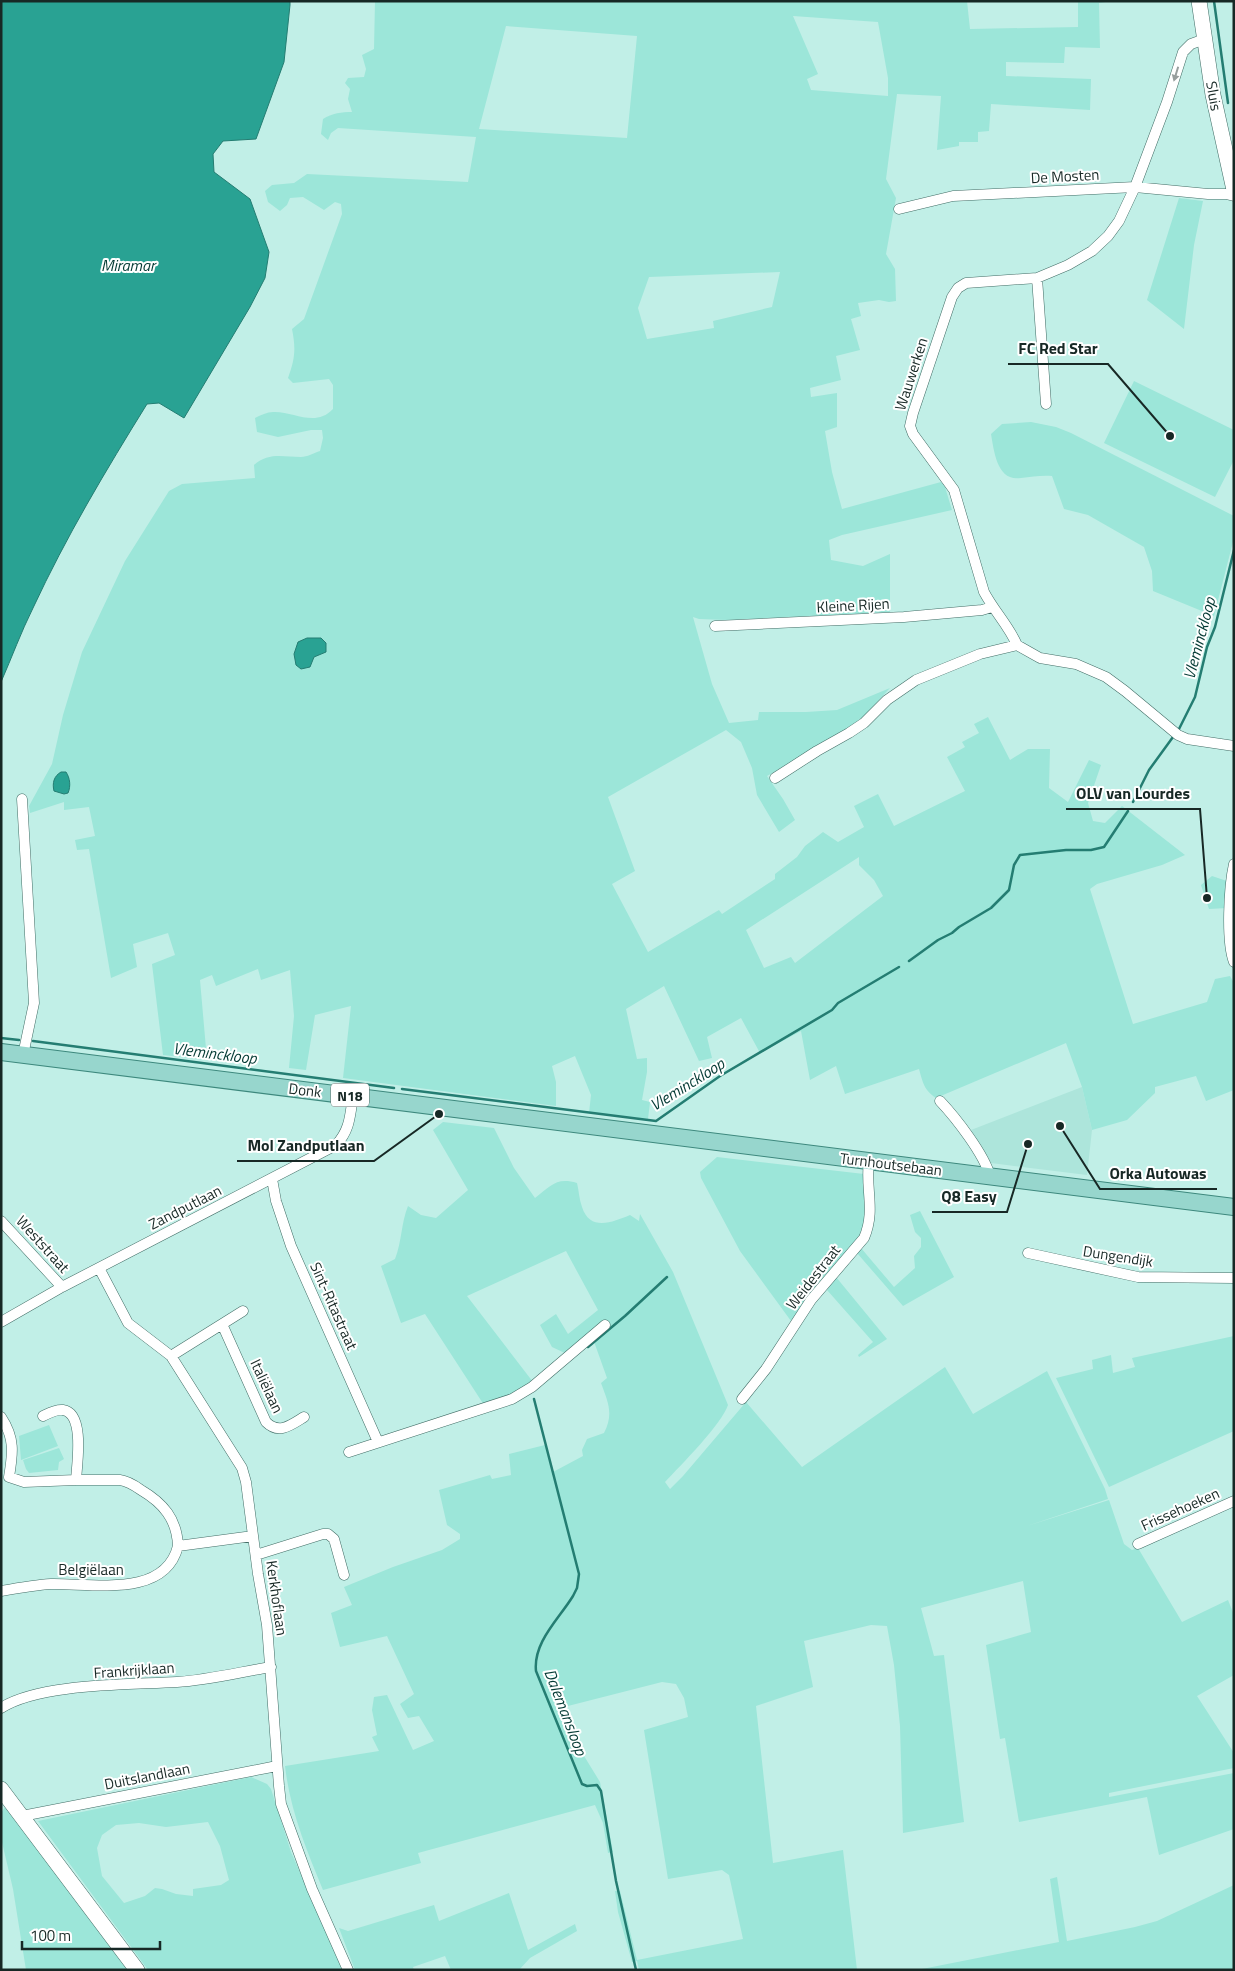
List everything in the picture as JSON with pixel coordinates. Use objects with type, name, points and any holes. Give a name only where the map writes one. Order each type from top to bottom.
[{"type":"main road","name":"Donk","points":[[1,1052],[698,1139]]},
{"type":"main road","name":"Turnhoutsebaan","points":[[698,1139],[1234,1207]]},
{"type":"street","name":"Sluis","points":[[1200,1],[1213,95],[1234,190]]},
{"type":"street","name":"Wauwerken","points":[[1017,645],[1013,635],[992,607],[984,592],[954,490],[913,434],[910,426],[952,297],[958,288],[966,283],[1037,278],[1068,265],[1092,251],[1108,236],[1119,221],[1135,187],[1167,102],[1183,52],[1191,44],[1205,40]]},
{"type":"street","name":"De Mosten","points":[[899,209],[952,196],[1135,187],[1234,196]]},
{"type":"street","points":[[1037,278],[1046,404]]},
{"type":"street","name":"Kleine Rijen","points":[[715,626],[904,617],[982,610],[992,607]]},
{"type":"street","points":[[775,778],[817,751],[849,734],[864,723],[887,700],[916,680],[980,654],[1017,645],[1040,658],[1076,664],[1106,677],[1178,735],[1187,739],[1234,746]]},
{"type":"street","points":[[22,799],[34,1003],[23,1055]]},
{"type":"street","points":[[1234,864],[1230,879],[1230,943],[1234,962]]},
{"type":"street","name":"Zandputlaan","points":[[1,1322],[62,1287],[336,1145],[345,1136],[350,1120],[353,1096]]},
{"type":"street","points":[[940,1101],[952,1114],[987,1166],[990,1176]]},
{"type":"street","name":"Weidestraat","points":[[742,1400],[766,1369],[811,1300],[864,1238],[869,1226],[871,1212],[867,1173],[869,1161]]},
{"type":"street","name":"Sint-Ritastraat","points":[[272,1179],[276,1201],[291,1246],[378,1442]]},
{"type":"street","name":"Weststraat","points":[[1,1221],[62,1287]]},
{"type":"street","name":"Dungendijk","points":[[1028,1253],[1138,1277],[1234,1278]]},
{"type":"street","name":"Kerkhoflaan","points":[[100,1268],[128,1323],[171,1356],[242,1468],[246,1482],[267,1624],[277,1766],[282,1804],[312,1889],[348,1970]]},
{"type":"street","points":[[171,1356],[243,1311]]},
{"type":"street","name":"Italiëlaan","points":[[222,1324],[266,1422],[271,1428],[277,1430],[284,1429],[304,1417]]},
{"type":"street","points":[[349,1452],[512,1399],[532,1387],[605,1325]]},
{"type":"street","points":[[43,1416],[62,1410],[69,1412],[74,1417],[78,1437],[76,1480]]},
{"type":"street","points":[[1,1417],[12,1439],[12,1458],[5,1476],[24,1482],[127,1481],[162,1505],[170,1514],[178,1546],[253,1536]]},
{"type":"street","name":"Frissehoeken","points":[[1138,1544],[1234,1501]]},
{"type":"street","points":[[256,1555],[328,1534],[334,1539],[344,1575]]},
{"type":"street","name":"Belgiëlaan","points":[[1,1591],[50,1584],[110,1586],[134,1584],[152,1577],[166,1568],[176,1554],[178,1546]]},
{"type":"street","name":"Frankrijklaan","points":[[1,1708],[32,1695],[179,1682],[271,1667]]},
{"type":"street","name":"Duitslandlaan","points":[[22,1816],[277,1766]]},
{"type":"street","points":[[1,1789],[137,1970]]},
{"type":"shaded area","points":[[375,1],[967,1],[970,29],[1078,27],[1078,1],[1112,1],[1099,3],[1100,48],[1065,47],[1064,63],[1006,62],[1006,76],[1091,79],[1090,110],[991,104],[989,131],[978,132],[978,142],[959,142],[959,146],[937,150],[941,96],[897,94],[886,179],[896,198],[886,254],[895,269],[896,301],[879,300],[858,303],[861,316],[851,319],[860,350],[836,356],[841,380],[810,388],[811,397],[837,393],[837,427],[825,431],[832,472],[842,509],[941,482],[945,487],[952,510],[842,535],[829,540],[831,560],[863,566],[890,554],[890,612],[726,620],[693,617],[712,684],[729,723],[758,720],[759,712],[837,710],[890,688],[864,716],[841,733],[767,776],[795,820],[779,832],[757,795],[752,768],[741,742],[726,730],[608,797],[635,871],[612,884],[648,952],[719,910],[722,914],[775,879],[775,874],[797,857],[805,846],[823,832],[838,842],[864,827],[854,806],[878,794],[894,826],[965,791],[947,757],[965,747],[962,742],[979,733],[974,724],[988,717],[1010,760],[1028,749],[1050,749],[1049,788],[1068,802],[1089,760],[1101,765],[1088,803],[1093,821],[1105,823],[1122,806],[1185,855],[1162,865],[1097,884],[1090,889],[1133,1024],[1207,1002],[1215,979],[1230,976],[1234,983],[1234,1090],[1206,1101],[1196,1076],[1155,1087],[1155,1093],[1127,1120],[1092,1130],[1082,1087],[1066,1043],[936,1098],[926,1089],[919,1069],[845,1094],[836,1066],[810,1080],[801,1031],[760,1053],[741,1018],[707,1037],[712,1058],[699,1061],[664,986],[626,1009],[637,1059],[647,1058],[647,1072],[642,1100],[650,1102],[648,1119],[589,1113],[591,1095],[575,1056],[552,1066],[556,1082],[556,1106],[343,1078],[351,1006],[315,1015],[306,1070],[289,1068],[294,1016],[290,970],[261,980],[258,969],[216,986],[212,975],[200,980],[207,1060],[163,1055],[152,964],[175,955],[168,933],[133,944],[137,967],[111,978],[89,849],[77,850],[75,840],[95,836],[89,807],[64,810],[64,802],[30,813],[29,806],[52,764],[63,715],[82,652],[125,561],[169,491],[182,484],[255,478],[254,465],[265,458],[276,456],[303,457],[320,451],[323,438],[322,430],[311,430],[278,437],[257,432],[255,418],[266,413],[281,412],[312,418],[326,415],[333,409],[333,385],[329,379],[293,383],[288,378],[294,354],[292,329],[304,319],[342,214],[341,204],[335,202],[324,210],[303,197],[290,198],[287,205],[280,211],[268,202],[265,191],[272,185],[294,183],[307,174],[468,182],[476,137],[338,128],[331,133],[328,140],[321,134],[323,119],[337,113],[352,112],[348,99],[350,89],[345,83],[348,78],[364,77],[366,69],[362,55],[374,49]],"holes":[[[793,16],[878,22],[888,78],[888,96],[811,90],[807,79],[818,74]],[[506,26],[637,36],[627,138],[479,129]],[[780,272],[772,307],[713,321],[714,328],[647,339],[638,308],[649,277]],[[859,857],[859,865],[874,880],[883,896],[795,963],[791,957],[764,968],[746,930]]]},
{"type":"shaded area","points":[[1179,198],[1203,201],[1194,245],[1184,329],[1147,300]]},
{"type":"shaded area","points":[[1134,381],[1234,430],[1234,460],[1215,497],[1104,443]]},
{"type":"shaded area","points":[[1031,422],[1056,427],[1071,433],[1234,516],[1234,538],[1214,616],[1153,591],[1152,571],[1144,547],[1088,515],[1064,509],[1052,476],[1013,478],[1002,470],[995,456],[991,434],[1002,424]]},
{"type":"shaded area","points":[[1212,876],[1227,881],[1227,908],[1209,909],[1201,885]]},
{"type":"shaded area","points":[[1082,1087],[1092,1130],[1087,1175],[991,1163],[971,1130]]},
{"type":"shaded area","points":[[443,1122],[494,1128],[514,1168],[535,1198],[554,1184],[570,1181],[577,1183],[582,1207],[590,1220],[603,1223],[630,1215],[639,1221],[640,1214],[673,1272],[728,1405],[718,1423],[665,1482],[670,1489],[746,1402],[802,1467],[945,1367],[973,1414],[1047,1371],[1105,1489],[1108,1499],[1027,1526],[1109,1500],[1124,1544],[1132,1550],[1138,1548],[1182,1622],[1228,1600],[1234,1615],[1234,1675],[1197,1696],[1234,1753],[1234,1768],[1109,1793],[1109,1797],[1234,1773],[1234,1829],[1159,1855],[1147,1797],[1019,1822],[1005,1738],[1000,1739],[986,1645],[1031,1632],[1023,1581],[921,1608],[934,1656],[944,1655],[964,1822],[903,1833],[900,1726],[894,1665],[887,1626],[871,1625],[804,1641],[813,1687],[756,1706],[773,1863],[843,1850],[857,1970],[639,1970],[637,1961],[632,1962],[618,1912],[615,1891],[620,1891],[637,1960],[743,1939],[729,1875],[722,1870],[668,1879],[644,1730],[688,1717],[684,1698],[676,1684],[662,1682],[564,1707],[581,1751],[600,1782],[613,1852],[608,1853],[603,1823],[595,1805],[418,1853],[421,1863],[323,1890],[295,1814],[285,1766],[379,1751],[372,1737],[377,1735],[372,1710],[374,1697],[387,1695],[413,1750],[434,1741],[419,1716],[408,1718],[400,1704],[414,1694],[387,1636],[340,1647],[331,1613],[352,1605],[344,1587],[442,1550],[460,1539],[460,1534],[447,1525],[439,1490],[490,1475],[492,1479],[511,1475],[509,1454],[545,1445],[553,1472],[583,1456],[582,1450],[587,1439],[604,1433],[609,1420],[608,1402],[601,1383],[607,1378],[592,1336],[567,1354],[552,1347],[540,1325],[556,1314],[568,1334],[598,1310],[566,1251],[467,1296],[533,1382],[527,1387],[484,1405],[425,1314],[401,1323],[381,1266],[395,1259],[408,1206],[421,1215],[436,1218],[468,1190],[433,1130]]},
{"type":"shaded area","points":[[717,1157],[864,1174],[869,1213],[860,1237],[819,1282],[791,1321],[740,1251],[701,1178],[700,1172]]},
{"type":"shaded area","points":[[920,1211],[954,1277],[903,1306],[857,1253],[861,1248],[894,1287],[915,1268],[914,1256],[921,1247],[921,1238],[915,1232],[910,1215]]},
{"type":"shaded area","points":[[836,1277],[887,1339],[859,1357],[858,1355],[873,1342],[827,1290]]},
{"type":"shaded area","points":[[1234,1336],[1234,1431],[1109,1487],[1056,1378],[1093,1369],[1092,1360],[1111,1355],[1113,1373],[1135,1367],[1132,1358]]},
{"type":"shaded area","points":[[49,1425],[58,1446],[21,1460],[19,1436]]},
{"type":"shaded area","points":[[59,1448],[64,1459],[59,1462],[58,1470],[29,1473],[26,1469],[23,1460]]},
{"type":"shaded area","points":[[251,1777],[267,1784],[271,1789],[291,1852],[343,1970],[148,1970],[38,1821]],"holes":[[[208,1822],[220,1846],[229,1880],[221,1885],[193,1889],[193,1896],[176,1894],[155,1888],[145,1896],[124,1903],[102,1876],[97,1848],[102,1835],[116,1825],[139,1823],[166,1827]]]},
{"type":"shaded area","points":[[5,1807],[127,1970],[26,1970],[13,1889],[1,1838],[1,1813]]},
{"type":"shaded area","points":[[1057,1877],[1067,1941],[1157,1921],[1234,1885],[1234,1970],[917,1970],[1059,1942],[1050,1879]]},
{"type":"shaded area","points":[[509,1893],[528,1950],[575,1924],[577,1931],[530,1958],[519,1970],[451,1970],[445,1956],[413,1967],[414,1970],[355,1970],[339,1928],[348,1931],[434,1905],[439,1921]]},
{"type":"water","name":"Miramar","points":[[1,1],[290,1],[290,5],[284,62],[256,139],[223,141],[213,154],[214,172],[250,199],[269,252],[265,278],[250,307],[184,418],[159,403],[147,404],[59,555],[29,617],[1,682]]},
{"type":"water","points":[[307,638],[321,638],[326,643],[326,652],[314,657],[310,667],[301,669],[296,665],[294,654],[298,642]]},
{"type":"water","points":[[61,772],[66,772],[70,782],[68,793],[64,794],[54,791],[53,788],[55,778]]},
{"type":"waterway","name":"Vleminckloop","points":[[1214,1],[1228,103]]},
{"type":"waterway","name":"Vleminckloop","points":[[1179,729],[1195,697],[1234,550]]},
{"type":"waterway","name":"Vleminckloop","points":[[1133,802],[1149,770],[1173,737]]},
{"type":"waterway","name":"Vleminckloop","points":[[909,961],[938,940],[991,908],[1009,890],[1014,865],[1020,855],[1066,850],[1091,850],[1104,847],[1128,811]]},
{"type":"waterway","name":"Vleminckloop","points":[[402,1089],[656,1121],[720,1076],[832,1010],[838,1003],[899,967]]},
{"type":"waterway","name":"Vleminckloop","points":[[1,1038],[19,1040]]},
{"type":"waterway","name":"Vleminckloop","points":[[33,1041],[394,1088]]},
{"type":"waterway","name":"Dalemansloop","points":[[588,1347],[667,1277]]},
{"type":"waterway","name":"Dalemansloop","points":[[534,1399],[579,1574],[577,1588],[573,1596],[548,1631],[539,1650],[536,1660],[536,1671],[582,1784],[587,1786],[597,1785],[601,1791],[616,1881],[636,1970]]},
{"type":"place","name":"FC Red Star","points":[[1170,436]]},
{"type":"place","name":"OLV van Lourdes","points":[[1207,898]]},
{"type":"place","name":"Mol Zandputlaan","points":[[439,1114]]},
{"type":"place","name":"Orka Autowas","points":[[1060,1126]]},
{"type":"place","name":"Q8 Easy","points":[[1028,1144]]}]
